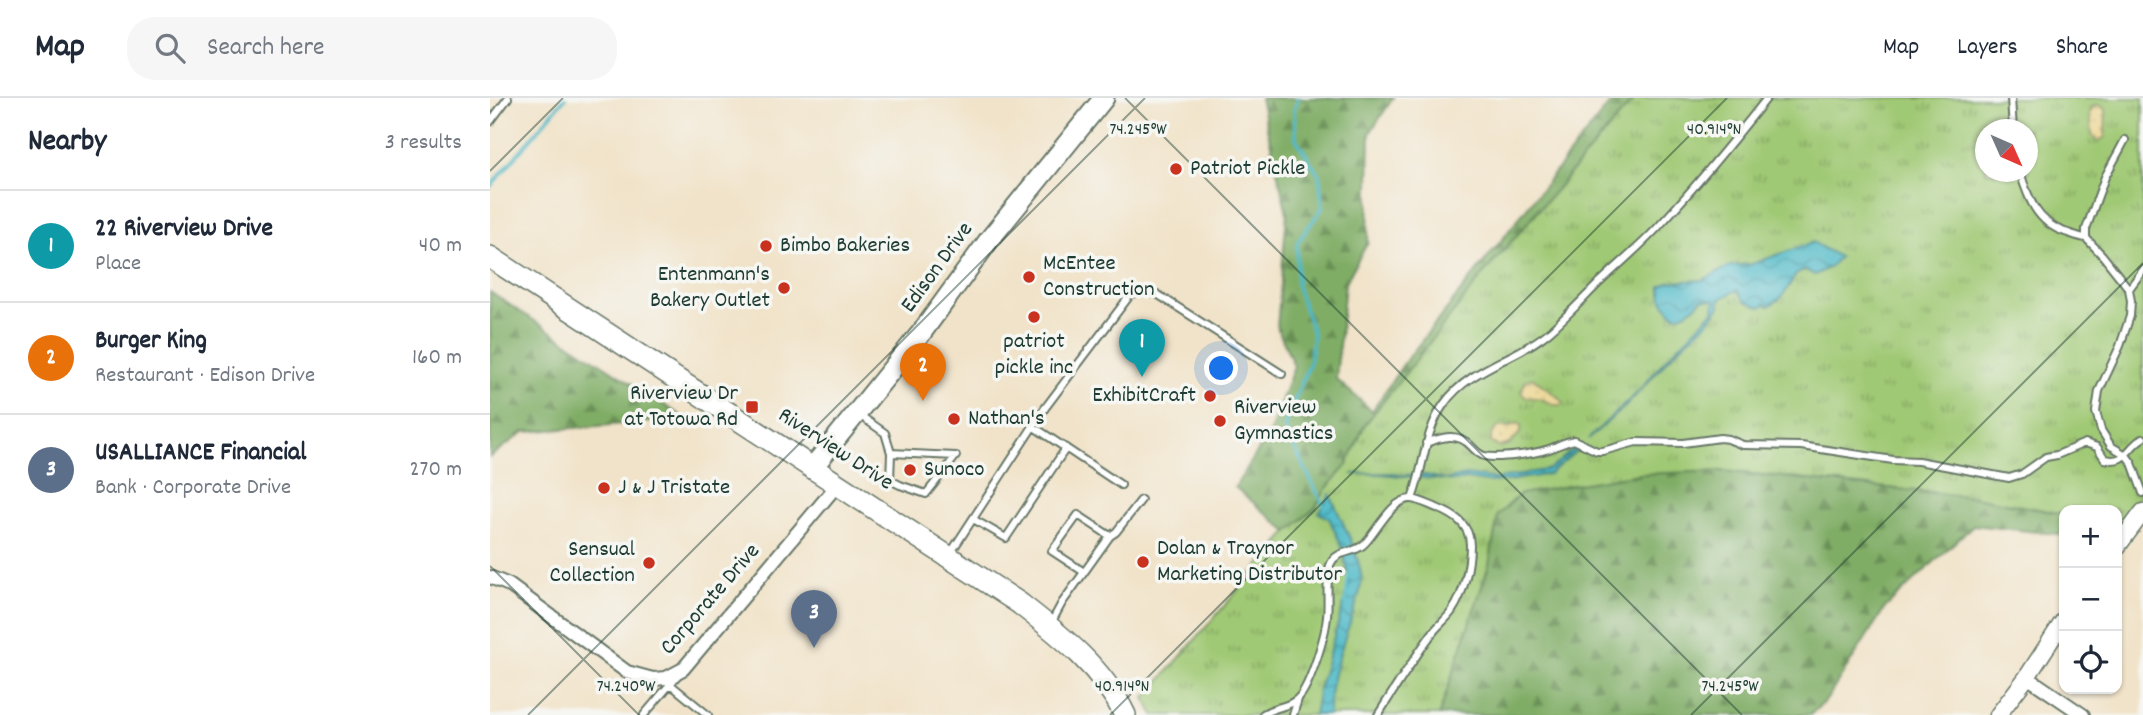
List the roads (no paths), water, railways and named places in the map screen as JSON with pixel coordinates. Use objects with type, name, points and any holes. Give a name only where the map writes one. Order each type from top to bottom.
[{"type":"main road","name":"Edison Drive","points":[[813,467],[922,332],[989,240],[1104,98]]},
{"type":"main road","name":"Riverview Drive","points":[[490,257],[1019,603],[1049,626],[1092,666],[1109,686],[1125,715]]},
{"type":"street","name":"Corporate Drive","points":[[490,577],[509,585],[628,672],[653,679],[673,675],[683,669],[838,484]]},
{"type":"street","points":[[2122,540],[2143,512]]},
{"type":"street","points":[[1998,715],[2059,628]]},
{"type":"street","points":[[2027,677],[2083,715]]},
{"type":"lane","points":[[490,122],[508,98]]},
{"type":"lane","points":[[1412,499],[1418,484],[1426,443],[1437,414],[1457,388],[1474,375],[1525,349],[1562,321],[1659,226],[1767,98]]},
{"type":"lane","points":[[2011,98],[2012,119]]},
{"type":"lane","points":[[2086,237],[2105,177],[2125,140]]},
{"type":"lane","points":[[2023,182],[2035,210],[2051,228],[2086,237],[2129,289],[2130,316],[2120,346],[2099,391],[2096,412],[2101,430],[2111,446],[2126,455],[2135,469],[2143,493]]},
{"type":"lane","points":[[2129,289],[2143,270]]},
{"type":"lane","points":[[949,556],[1045,408],[1131,294],[1157,294],[1282,374]]},
{"type":"lane","points":[[857,413],[885,433],[891,453],[890,480],[900,485],[926,494],[957,456],[891,453]]},
{"type":"lane","points":[[1034,427],[1121,485]]},
{"type":"lane","points":[[1426,443],[1449,436],[1457,437],[1466,441],[1479,454],[1501,456],[1548,449],[1574,440],[1603,451],[1636,442],[1683,443],[1720,438],[1743,445],[1801,446],[1893,460],[1918,461],[2009,478],[2022,474],[2046,457],[2085,443],[2097,447],[2105,459],[2118,460],[2143,438]]},
{"type":"lane","points":[[973,519],[1006,538],[1066,448]]},
{"type":"lane","points":[[1293,715],[1310,674],[1325,626],[1330,565],[1341,553],[1359,548],[1397,505],[1412,499],[1444,511],[1464,524],[1470,536],[1467,569],[1452,611],[1432,632],[1378,715]]},
{"type":"lane","points":[[1049,626],[1062,603],[1110,536],[1141,500]]},
{"type":"lane","points":[[1084,572],[1052,551],[1078,515],[1110,536]]},
{"type":"lane","points":[[644,715],[683,669]]},
{"type":"lane","points":[[670,684],[708,715]]},
{"type":"lane","points":[[1262,715],[1298,699]]},
{"type":"water","points":[[1813,242],[1839,257],[1830,267],[1815,275],[1805,270],[1796,275],[1781,298],[1769,306],[1765,304],[1761,307],[1745,301],[1737,290],[1720,299],[1720,307],[1705,325],[1676,351],[1628,404],[1588,439],[1640,390],[1663,362],[1714,310],[1715,300],[1702,299],[1686,312],[1674,315],[1664,302],[1661,286],[1669,282],[1703,280],[1730,266],[1752,264]]},
{"type":"water","points":[[1576,447],[1581,447],[1549,474],[1508,481],[1445,480],[1466,475],[1496,479],[1550,469]]},
{"type":"water","points":[[1393,473],[1427,475],[1445,480],[1352,474]]},
{"type":"water","points":[[1330,494],[1356,554],[1361,584],[1333,677],[1329,715],[1314,715],[1319,687],[1350,583],[1342,547],[1329,518],[1319,513]]},
{"type":"waterway","points":[[490,187],[565,98]]},
{"type":"waterway","points":[[1298,98],[1294,110],[1296,139],[1319,175],[1323,207],[1297,243],[1297,287],[1313,333],[1310,362],[1284,427],[1325,508]]},
{"type":"waterway","points":[[1345,604],[1349,573]]},
{"type":"place","name":"Patriot Pickle","points":[[1176,169]]},
{"type":"place","name":"Bimbo Bakeries","points":[[766,246]]},
{"type":"place","name":"McEntee Construction","points":[[1029,277]]},
{"type":"place","name":"Entenmann's Bakery Outlet","points":[[784,288]]},
{"type":"place","name":"patriot pickle inc","points":[[1034,317]]},
{"type":"place","name":"22 Riverview Drive","points":[[1142,377]]},
{"type":"place","name":"ExhibitCraft","points":[[1210,396]]},
{"type":"place","name":"Burger King","points":[[923,401]]},
{"type":"place","name":"Riverview Dr at Totowa Rd","points":[[752,407]]},
{"type":"place","name":"Nathan's","points":[[954,419]]},
{"type":"place","name":"Riverview Gymnastics","points":[[1220,421]]},
{"type":"place","name":"Sunoco","points":[[910,470]]},
{"type":"place","name":"J & J Tristate","points":[[604,488]]},
{"type":"place","name":"Dolan & Traynor Marketing Distributor","points":[[1143,562]]},
{"type":"place","name":"Sensual Collection","points":[[649,563]]},
{"type":"place","name":"USALLIANCE Financial","points":[[814,648]]}]
